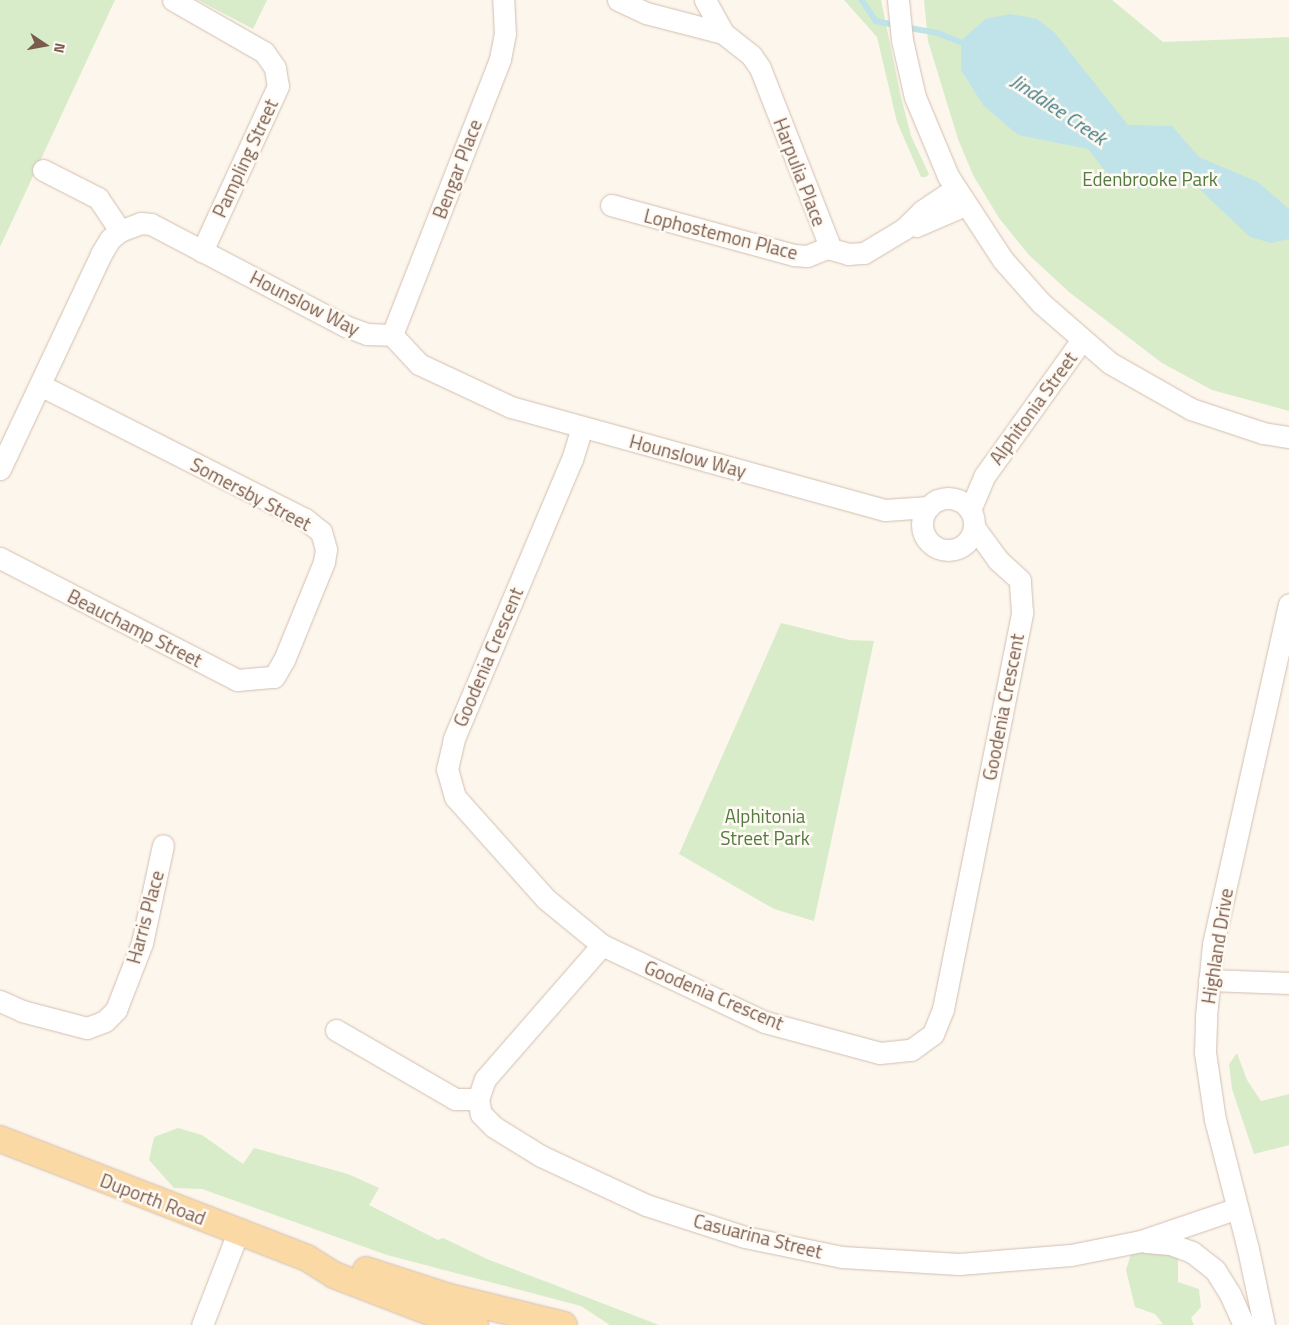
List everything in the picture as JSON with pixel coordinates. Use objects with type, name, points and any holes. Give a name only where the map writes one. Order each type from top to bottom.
[{"type":"main road","name":"Duporth Road","points":[[0,1138],[307,1258],[334,1275],[443,1317],[475,1325]]},
{"type":"main road","name":"Duporth Road","points":[[307,1258],[342,1261],[449,1297],[564,1325]]},
{"type":"street","name":"Pampling Street","points":[[173,0],[264,52],[275,68],[278,86],[202,250]]},
{"type":"street","name":"Bengar Place","points":[[392,335],[500,59],[504,34],[503,0]]},
{"type":"street","name":"Harpulia Place","points":[[618,0],[639,11],[723,33],[749,52],[760,68],[829,247],[844,253],[861,254],[960,197]]},
{"type":"street","name":"Harpulia Place","points":[[705,0],[723,33]]},
{"type":"street","points":[[898,0],[902,40],[915,97],[960,197],[1002,260],[1081,341],[1110,363],[1191,409],[1263,433],[1289,438]]},
{"type":"street","points":[[0,470],[42,386],[101,254],[110,239],[120,231],[98,198],[43,170]]},
{"type":"street","name":"Lophostemon Place","points":[[611,205],[794,255],[807,256],[829,247]]},
{"type":"street","name":"Hounslow Way","points":[[120,231],[141,223],[151,224],[345,326],[367,334],[392,335],[419,364],[511,407],[886,510],[924,535]]},
{"type":"street","name":"Alphitonia Street","points":[[972,518],[985,475],[1081,341]]},
{"type":"street","name":"Somersby Street","points":[[42,386],[305,519],[321,532],[326,549],[324,562],[284,660],[274,677]]},
{"type":"street","name":"Goodenia Crescent","points":[[582,427],[572,459],[454,739],[447,769],[456,797],[483,830],[546,899],[602,945],[766,1022],[880,1053],[911,1050],[933,1034],[943,1009],[1022,612],[1020,580],[998,560],[972,518]]},
{"type":"street","name":"Alphitonia Street","points":[[951,498],[985,475]]},
{"type":"street","points":[[951,498],[972,518],[962,547],[940,549],[924,535],[923,521],[928,507],[940,499],[951,498]]},
{"type":"street","name":"Hounslow Way","points":[[886,510],[928,507]]},
{"type":"street","name":"Goodenia Crescent","points":[[962,547],[998,560]]},
{"type":"street","name":"Beauchamp Street","points":[[0,558],[237,680],[274,677]]},
{"type":"street","name":"Highland Drive","points":[[1264,1325],[1238,1208],[1215,1120],[1205,1052],[1209,980],[1215,935],[1289,604]]},
{"type":"street","name":"Harris Place","points":[[0,1001],[22,1011],[87,1028],[105,1021],[116,1010],[142,942],[163,845]]},
{"type":"street","points":[[336,1030],[455,1099],[478,1099],[485,1079],[602,945]]},
{"type":"street","points":[[1209,980],[1289,983]]},
{"type":"street","name":"Casuarina Street","points":[[478,1099],[481,1114],[494,1127],[541,1156],[646,1206],[745,1237],[842,1257],[959,1264],[1072,1255],[1140,1241],[1238,1208]]},
{"type":"street","points":[[202,1325],[238,1232]]},
{"type":"street","points":[[1140,1241],[1170,1244],[1192,1252],[1215,1270],[1230,1294],[1244,1325]]},
{"type":"street","name":"Highland Drive","points":[[1244,1325],[1255,1289]]},
{"type":"green space","points":[[0,0],[115,0],[0,247]]},
{"type":"green space","points":[[198,0],[267,0],[253,29]]},
{"type":"green space","points":[[844,0],[881,0],[901,97],[911,136],[929,174],[926,177],[921,177],[897,122],[877,37]]},
{"type":"green space","name":"Edenbrooke Park","points":[[924,0],[1112,0],[1163,42],[1289,37],[1289,411],[1212,390],[1162,363],[1069,292],[1029,255],[999,218],[973,175],[958,139],[928,41]]},
{"type":"green space","name":"Alphitonia Street Park","points":[[781,623],[849,640],[874,641],[814,921],[774,909],[679,854]]},
{"type":"green space","points":[[1237,1053],[1247,1080],[1261,1101],[1289,1094],[1289,1145],[1254,1154],[1232,1089],[1229,1064]]},
{"type":"green space","points":[[178,1128],[202,1135],[243,1164],[254,1148],[348,1174],[379,1188],[369,1205],[438,1240],[443,1238],[487,1259],[659,1325],[610,1325],[581,1306],[387,1255],[202,1189],[174,1188],[149,1160],[154,1137]]},
{"type":"green space","points":[[1132,1251],[1178,1256],[1178,1282],[1199,1289],[1201,1307],[1191,1318],[1194,1325],[1154,1325],[1163,1324],[1155,1314],[1135,1307],[1126,1270]]},
{"type":"water","points":[[1010,14],[1037,19],[1054,32],[1128,125],[1172,126],[1199,157],[1258,182],[1289,209],[1289,239],[1271,243],[1250,237],[1194,184],[1135,189],[1105,171],[1088,149],[1018,135],[983,105],[961,70],[961,41],[985,19]]},
{"type":"waterway","name":"Jindalee Creek","points":[[862,0],[876,21],[895,25]]},
{"type":"waterway","name":"Jindalee Creek","points":[[904,27],[938,33],[967,45]]}]
